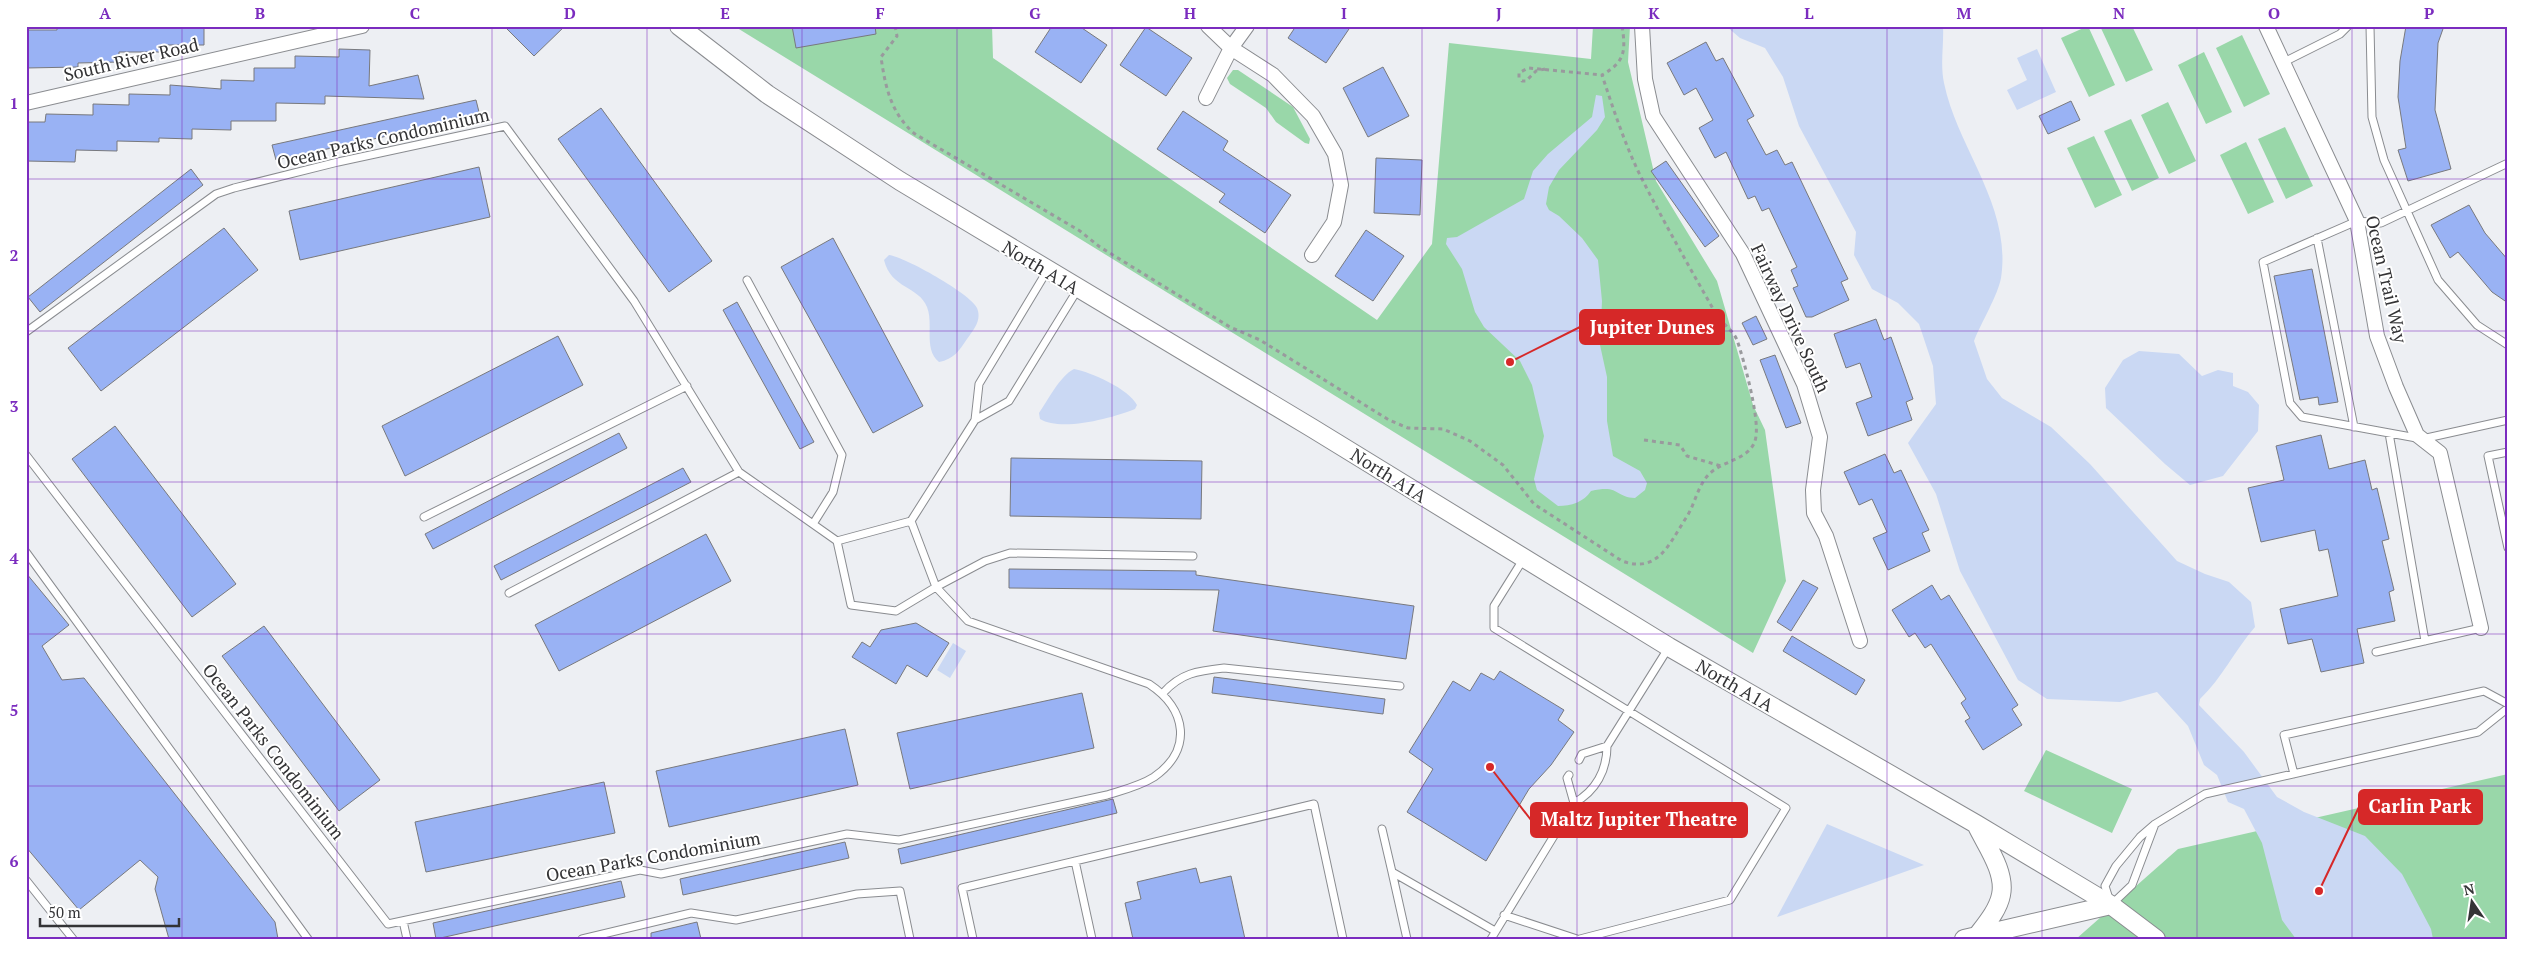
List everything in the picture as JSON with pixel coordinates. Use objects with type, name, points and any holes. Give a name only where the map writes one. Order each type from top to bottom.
[{"type":"street","name":"South River Road","points":[[26,103],[362,26]]},
{"type":"street","name":"North A1A","points":[[679,26],[767,94],[900,181],[1047,271],[1312,428],[1669,648],[1976,824],[2111,905],[2156,939]]},
{"type":"street","points":[[1208,26],[1231,48],[1273,75],[1313,116],[1335,154],[1341,185],[1334,222],[1312,255]]},
{"type":"street","points":[[1206,98],[1231,48],[1247,26]]},
{"type":"street","name":"Fairway Drive South","points":[[1642,26],[1645,79],[1653,116],[1743,254],[1804,384],[1820,437],[1813,490],[1814,513],[1826,536],[1860,641]]},
{"type":"street","name":"Ocean Trail Way","points":[[2266,26],[2357,221],[2377,336],[2396,388],[2417,435],[2440,454],[2481,628]]},
{"type":"street","points":[[1971,937],[1994,912],[2001,895],[2000,878],[1996,864],[1976,824]]},
{"type":"street","points":[[1971,937],[2111,905]]},
{"type":"lane","points":[[2282,63],[2340,34],[2348,26]]},
{"type":"lane","points":[[2370,26],[2372,117],[2384,160],[2438,280],[2477,325],[2508,345]]},
{"type":"lane","name":"Ocean Parks Condominium","points":[[26,332],[216,194],[338,162],[505,126],[634,301],[688,386],[739,472],[837,541]]},
{"type":"lane","points":[[2508,163],[2381,223],[2357,221],[2263,262],[2290,404],[2302,417],[2422,439],[2508,420]]},
{"type":"lane","points":[[2317,238],[2354,427]]},
{"type":"lane","points":[[1047,271],[979,384],[975,420],[911,521],[837,541],[851,604],[896,611],[985,561],[1010,552],[1193,556]]},
{"type":"lane","points":[[747,280],[842,455],[833,492],[813,524]]},
{"type":"lane","points":[[975,420],[1009,401],[1078,289]]},
{"type":"lane","points":[[424,517],[688,386]]},
{"type":"lane","points":[[2389,433],[2425,641]]},
{"type":"lane","points":[[2508,452],[2488,456],[2508,548]]},
{"type":"lane","name":"Ocean Parks Condominium","points":[[26,455],[388,924],[640,870],[661,874],[847,834],[899,840],[1108,795],[1154,777],[1176,757],[1182,731],[1174,709],[1163,693]]},
{"type":"lane","points":[[509,593],[739,472]]},
{"type":"lane","points":[[911,521],[936,587],[968,621],[1149,684],[1163,693],[1175,680],[1198,671],[1224,668],[1400,686]]},
{"type":"lane","points":[[26,552],[308,939]]},
{"type":"lane","points":[[1504,915],[1578,939],[1730,900],[1786,808],[1494,628],[1494,606],[1524,558]]},
{"type":"lane","points":[[2376,652],[2481,628]]},
{"type":"lane","points":[[1492,939],[1504,915],[1574,803],[1586,796],[1607,764],[1607,746],[1669,648]]},
{"type":"lane","points":[[2155,824],[2132,885],[2111,905],[2105,886],[2116,866],[2155,824],[2205,794],[2220,790],[2294,774],[2478,732],[2508,706],[2484,691],[2284,734],[2294,774]]},
{"type":"lane","points":[[1578,760],[1582,754],[1607,746]]},
{"type":"lane","points":[[1569,775],[1567,778],[1574,803]]},
{"type":"lane","points":[[973,939],[962,888],[1314,804],[1343,939]]},
{"type":"lane","points":[[1382,829],[1407,939]]},
{"type":"lane","points":[[1076,861],[1092,939]]},
{"type":"lane","points":[[1392,872],[1495,931]]},
{"type":"lane","points":[[26,880],[74,939]]},
{"type":"lane","points":[[582,939],[691,913],[736,920],[857,894],[900,891],[910,939]]},
{"type":"lane","points":[[403,921],[407,939]]},
{"type":"path","points":[[896,26],[897,36],[881,57],[883,73],[888,95],[896,112],[905,126],[915,134],[1080,231],[1100,247],[1230,327],[1260,340],[1389,420],[1408,428],[1443,429],[1470,441],[1502,465],[1534,504],[1622,561],[1635,566],[1649,564],[1662,554],[1688,516],[1702,484],[1714,470],[1738,458],[1751,448],[1756,436],[1753,405],[1736,338],[1718,318],[1642,179],[1602,76]]},
{"type":"path","points":[[1545,69],[1536,71],[1526,81],[1519,78],[1518,74],[1528,68],[1545,69],[1602,76],[1620,62],[1625,44],[1622,26]]},
{"type":"path","points":[[1644,440],[1680,445],[1687,456],[1722,466]]},
{"type":"green space","points":[[734,26],[992,26],[993,58],[1377,320],[1432,244],[1449,43],[1591,59],[1593,26],[1630,26],[1628,62],[1656,181],[1717,281],[1753,405],[1765,430],[1786,581],[1753,653]]},
{"type":"green space","points":[[2088,26],[2115,85],[2089,97],[2061,38]]},
{"type":"green space","points":[[2100,26],[2132,26],[2153,70],[2126,82]]},
{"type":"green space","points":[[2242,35],[2270,94],[2244,107],[2216,48]]},
{"type":"green space","points":[[2204,52],[2232,112],[2206,124],[2178,65]]},
{"type":"green space","points":[[1233,70],[1238,70],[1293,107],[1310,139],[1309,144],[1276,122],[1266,108],[1230,84],[1227,78]]},
{"type":"green space","points":[[2168,102],[2196,161],[2169,174],[2141,115]]},
{"type":"green space","points":[[2131,119],[2159,178],[2132,191],[2104,131]]},
{"type":"green space","points":[[2285,127],[2313,186],[2286,199],[2258,139]]},
{"type":"green space","points":[[2094,136],[2122,195],[2095,208],[2067,148]]},
{"type":"green space","points":[[2246,142],[2274,202],[2248,214],[2220,155]]},
{"type":"green space","points":[[2046,750],[2132,789],[2112,833],[2024,791]]},
{"type":"green space","points":[[2508,774],[2508,939],[2076,939],[2178,849]]},
{"type":"water","points":[[1726,26],[1943,26],[1942,69],[1944,83],[1960,132],[1982,179],[1999,227],[2002,252],[2001,278],[1993,301],[1974,341],[1987,379],[2002,398],[2051,427],[2090,464],[2177,561],[2205,574],[2229,582],[2251,602],[2255,627],[2215,682],[2200,699],[2199,705],[2244,752],[2277,797],[2304,812],[2365,836],[2402,874],[2431,929],[2433,939],[2296,939],[2282,920],[2262,843],[2244,809],[2228,802],[2217,775],[2204,765],[2188,726],[2157,692],[2120,702],[2047,699],[2018,680],[1960,571],[1936,494],[1908,443],[1936,404],[1933,366],[1919,324],[1898,303],[1872,289],[1854,255],[1856,232],[1799,126],[1783,77],[1765,48],[1740,38]]},
{"type":"water","points":[[2037,49],[2056,92],[2017,110],[2007,90],[2027,80],[2017,58]]},
{"type":"water","points":[[1596,95],[1602,96],[1605,117],[1597,130],[1559,170],[1549,187],[1546,204],[1549,210],[1559,216],[1582,238],[1598,260],[1602,301],[1600,345],[1607,377],[1607,421],[1613,456],[1640,471],[1647,483],[1645,490],[1635,498],[1623,496],[1612,490],[1600,489],[1591,491],[1577,503],[1558,506],[1537,490],[1534,479],[1544,436],[1532,385],[1520,361],[1484,327],[1475,312],[1462,269],[1446,244],[1447,238],[1457,237],[1524,199],[1533,171],[1548,154],[1592,117]]},
{"type":"water","points":[[889,255],[909,262],[937,277],[963,294],[977,308],[979,316],[975,328],[959,351],[949,359],[939,362],[934,357],[930,343],[930,321],[927,307],[918,295],[893,277],[884,260]]},
{"type":"water","points":[[2139,351],[2179,354],[2202,376],[2218,370],[2233,373],[2233,386],[2248,392],[2259,405],[2258,431],[2223,476],[2190,485],[2106,408],[2105,388],[2123,360]]},
{"type":"water","points":[[1074,369],[1099,377],[1118,387],[1133,399],[1137,405],[1135,409],[1101,420],[1073,424],[1049,423],[1040,419],[1039,413],[1055,389],[1064,377]]},
{"type":"water","points":[[953,643],[966,651],[950,678],[937,670]]},
{"type":"water","points":[[1827,824],[1924,865],[1777,917]]},
{"type":"building","points":[[57,26],[204,26],[204,45],[160,45],[160,52],[119,52],[119,62],[78,63],[78,67],[26,68],[26,30],[57,30]]},
{"type":"building","points":[[504,26],[565,26],[534,56]]},
{"type":"building","points":[[792,26],[875,26],[876,34],[796,48]]},
{"type":"building","points":[[1052,26],[1079,26],[1107,45],[1081,83],[1035,52]]},
{"type":"building","points":[[1296,26],[1351,26],[1326,63],[1288,38]]},
{"type":"building","points":[[2406,26],[2444,26],[2438,43],[2435,110],[2451,169],[2408,181],[2398,150],[2406,148],[2398,97],[2400,61]]},
{"type":"building","points":[[1146,27],[1192,58],[1166,96],[1120,65]]},
{"type":"building","points":[[1706,42],[1716,61],[1723,58],[1754,116],[1747,120],[1766,155],[1777,150],[1785,165],[1792,162],[1848,279],[1841,282],[1849,300],[1812,317],[1806,317],[1793,288],[1798,286],[1791,270],[1797,267],[1769,208],[1762,211],[1755,196],[1748,199],[1726,152],[1715,158],[1699,128],[1713,120],[1696,88],[1684,95],[1667,63]]},
{"type":"building","points":[[339,49],[370,50],[369,86],[418,75],[424,99],[325,96],[325,104],[276,103],[276,121],[231,121],[231,130],[192,129],[192,139],[159,138],[159,142],[117,141],[117,151],[76,150],[75,162],[26,161],[26,122],[45,122],[46,114],[93,115],[93,104],[129,105],[129,94],[170,95],[170,85],[221,89],[221,80],[254,81],[254,68],[295,68],[295,56],[339,57]]},
{"type":"building","points":[[1383,67],[1409,116],[1368,137],[1343,88]]},
{"type":"building","points":[[476,100],[480,116],[276,160],[272,145]]},
{"type":"building","points":[[2071,101],[2080,120],[2048,134],[2039,116]]},
{"type":"building","points":[[601,108],[712,261],[669,292],[558,139]]},
{"type":"building","points":[[1183,111],[1228,141],[1223,150],[1291,195],[1265,233],[1219,202],[1225,194],[1157,149]]},
{"type":"building","points":[[1376,158],[1422,160],[1420,215],[1374,213]]},
{"type":"building","points":[[1666,161],[1719,236],[1705,247],[1651,171]]},
{"type":"building","points":[[479,167],[490,217],[300,260],[289,211]]},
{"type":"building","points":[[191,169],[203,185],[40,312],[28,297]]},
{"type":"building","points":[[2469,205],[2485,233],[2508,260],[2508,303],[2492,292],[2458,252],[2450,258],[2431,225]]},
{"type":"building","points":[[224,228],[258,270],[101,391],[68,348]]},
{"type":"building","points":[[1366,230],[1404,256],[1373,301],[1335,276]]},
{"type":"building","points":[[833,238],[923,406],[873,433],[781,267]]},
{"type":"building","points":[[2312,269],[2338,402],[2319,405],[2318,397],[2300,400],[2274,276]]},
{"type":"building","points":[[737,302],[814,442],[800,449],[723,310]]},
{"type":"building","points":[[1756,316],[1767,339],[1753,345],[1742,323]]},
{"type":"building","points":[[1876,319],[1884,340],[1891,337],[1913,399],[1906,402],[1912,420],[1868,436],[1856,403],[1872,397],[1860,363],[1846,368],[1834,334]]},
{"type":"building","points":[[558,336],[583,385],[405,476],[382,426]]},
{"type":"building","points":[[1775,355],[1801,423],[1786,428],[1760,360]]},
{"type":"building","points":[[115,426],[236,584],[192,617],[72,459]]},
{"type":"building","points":[[619,433],[627,448],[433,549],[425,534]]},
{"type":"building","points":[[2321,435],[2329,469],[2365,460],[2372,490],[2377,488],[2389,539],[2382,541],[2394,590],[2389,592],[2395,621],[2357,629],[2364,663],[2321,672],[2312,639],[2288,644],[2280,609],[2338,596],[2328,549],[2319,551],[2315,530],[2261,542],[2248,488],[2284,480],[2276,446]]},
{"type":"building","points":[[1885,454],[1894,473],[1901,470],[1929,530],[1922,533],[1930,551],[1888,570],[1873,538],[1887,532],[1872,499],[1859,505],[1844,472]]},
{"type":"building","points":[[1011,458],[1202,461],[1201,519],[1010,516]]},
{"type":"building","points":[[683,468],[691,482],[501,580],[494,566]]},
{"type":"building","points":[[706,534],[731,581],[559,671],[535,625]]},
{"type":"building","points":[[1009,569],[1196,571],[1196,575],[1414,606],[1406,659],[1213,631],[1219,590],[1009,588]]},
{"type":"building","points":[[26,573],[69,625],[42,646],[62,680],[84,678],[275,922],[278,939],[169,939],[155,889],[158,877],[140,860],[79,910],[26,847]]},
{"type":"building","points":[[1803,580],[1818,588],[1791,631],[1777,622]]},
{"type":"building","points":[[1932,585],[1941,600],[1949,595],[2018,705],[2012,709],[2022,725],[1983,750],[1965,721],[1970,718],[1961,703],[1966,699],[1931,644],[1925,648],[1915,633],[1909,637],[1892,610]]},
{"type":"building","points":[[916,623],[949,643],[927,677],[907,665],[896,684],[852,657],[862,642],[870,647],[881,630]]},
{"type":"building","points":[[264,626],[380,780],[339,811],[222,656]]},
{"type":"building","points":[[1792,636],[1865,680],[1856,695],[1783,651]]},
{"type":"building","points":[[1500,671],[1564,710],[1558,720],[1574,732],[1551,765],[1529,789],[1486,861],[1407,812],[1433,769],[1409,752],[1453,681],[1470,691],[1481,673],[1494,680]]},
{"type":"building","points":[[1214,677],[1385,699],[1383,714],[1212,693]]},
{"type":"building","points":[[1082,693],[1094,748],[910,789],[897,733]]},
{"type":"building","points":[[845,729],[858,785],[669,827],[656,771]]},
{"type":"building","points":[[604,782],[615,833],[426,872],[415,822]]},
{"type":"building","points":[[1113,799],[1117,813],[901,864],[898,849]]},
{"type":"building","points":[[845,842],[849,858],[683,895],[680,879]]},
{"type":"building","points":[[1196,868],[1200,883],[1231,876],[1245,939],[1133,939],[1125,903],[1141,899],[1137,882]]},
{"type":"building","points":[[621,881],[625,897],[436,939],[433,923]]},
{"type":"building","points":[[697,922],[701,939],[651,939],[651,933]]},
{"type":"place","name":"Jupiter Dunes","points":[[1510,362]]},
{"type":"place","name":"Maltz Jupiter Theatre","points":[[1490,767]]},
{"type":"place","name":"Carlin Park","points":[[2319,891]]}]
